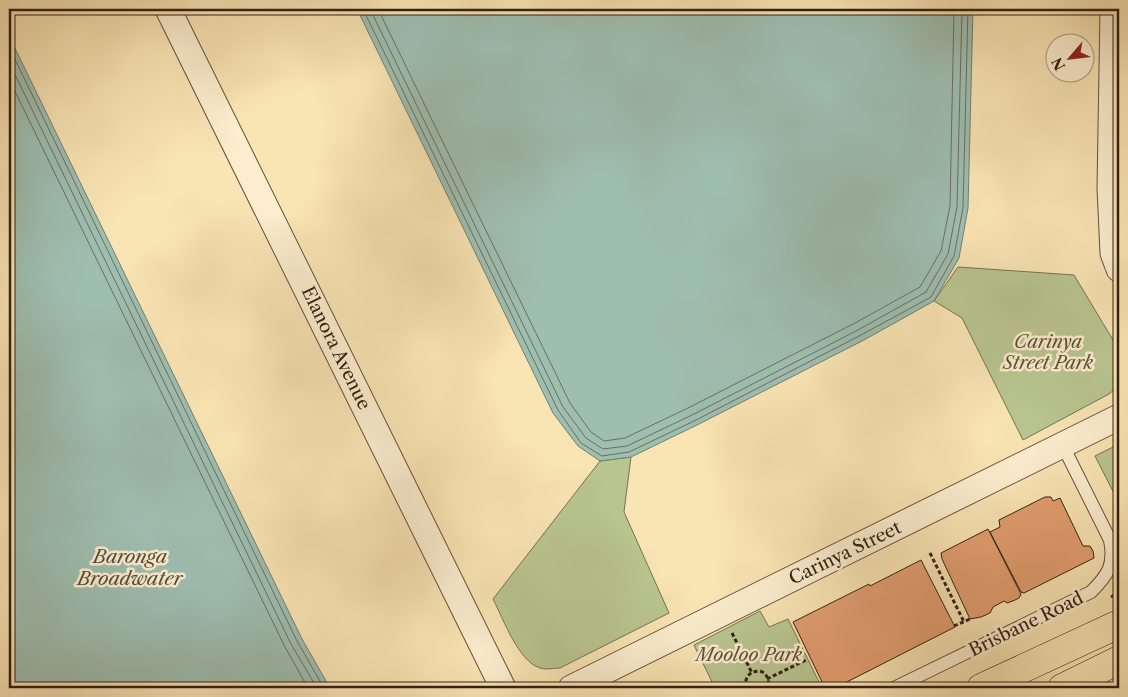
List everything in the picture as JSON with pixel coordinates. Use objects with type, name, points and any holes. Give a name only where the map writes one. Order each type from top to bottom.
[{"type":"main road","points":[[981,688],[1119,624]]},
{"type":"main road","points":[[1062,688],[1119,660]]},
{"type":"street","name":"Elanora Avenue","points":[[168,9],[503,688]]},
{"type":"street","points":[[1113,9],[1110,188],[1113,253],[1119,269]]},
{"type":"street","name":"Carinya Street","points":[[571,688],[1119,417]]},
{"type":"lane","name":"Brisbane Road","points":[[894,688],[1091,592],[1109,572],[1113,555],[1110,540],[1063,446]]},
{"type":"path","points":[[930,553],[964,622]]},
{"type":"path","points":[[722,614],[752,672]]},
{"type":"path","points":[[954,626],[970,619]]},
{"type":"path","points":[[767,679],[806,660]]},
{"type":"path","points":[[746,688],[746,680],[752,672],[760,671],[765,674],[768,688]]},
{"type":"green space","name":"Carinya Street Park","points":[[958,267],[1074,275],[1119,350],[1119,386],[1109,394],[1023,440],[962,318],[934,301]]},
{"type":"green space","points":[[1119,444],[1119,503],[1095,456]]},
{"type":"green space","points":[[631,457],[624,512],[669,613],[560,668],[540,668],[532,664],[518,648],[493,599],[600,461]]},
{"type":"green space","name":"Mooloo Park","points":[[760,611],[769,627],[788,619],[822,688],[715,688],[694,645]]},
{"type":"water","points":[[357,9],[973,9],[968,208],[959,258],[934,301],[864,340],[631,457],[600,461],[578,446],[553,413]]},
{"type":"water","name":"Baronga Broadwater","points":[[9,36],[302,639],[330,688],[9,688]]},
{"type":"building","points":[[1045,497],[1051,497],[1053,501],[1060,498],[1083,546],[1090,546],[1094,558],[1024,593],[1021,592],[990,532],[1000,527],[999,520]]},
{"type":"building","points":[[988,529],[1021,594],[1015,600],[1007,603],[1004,601],[993,607],[990,613],[970,619],[941,553]]},
{"type":"building","points":[[921,560],[955,627],[835,688],[825,688],[793,622]]}]
